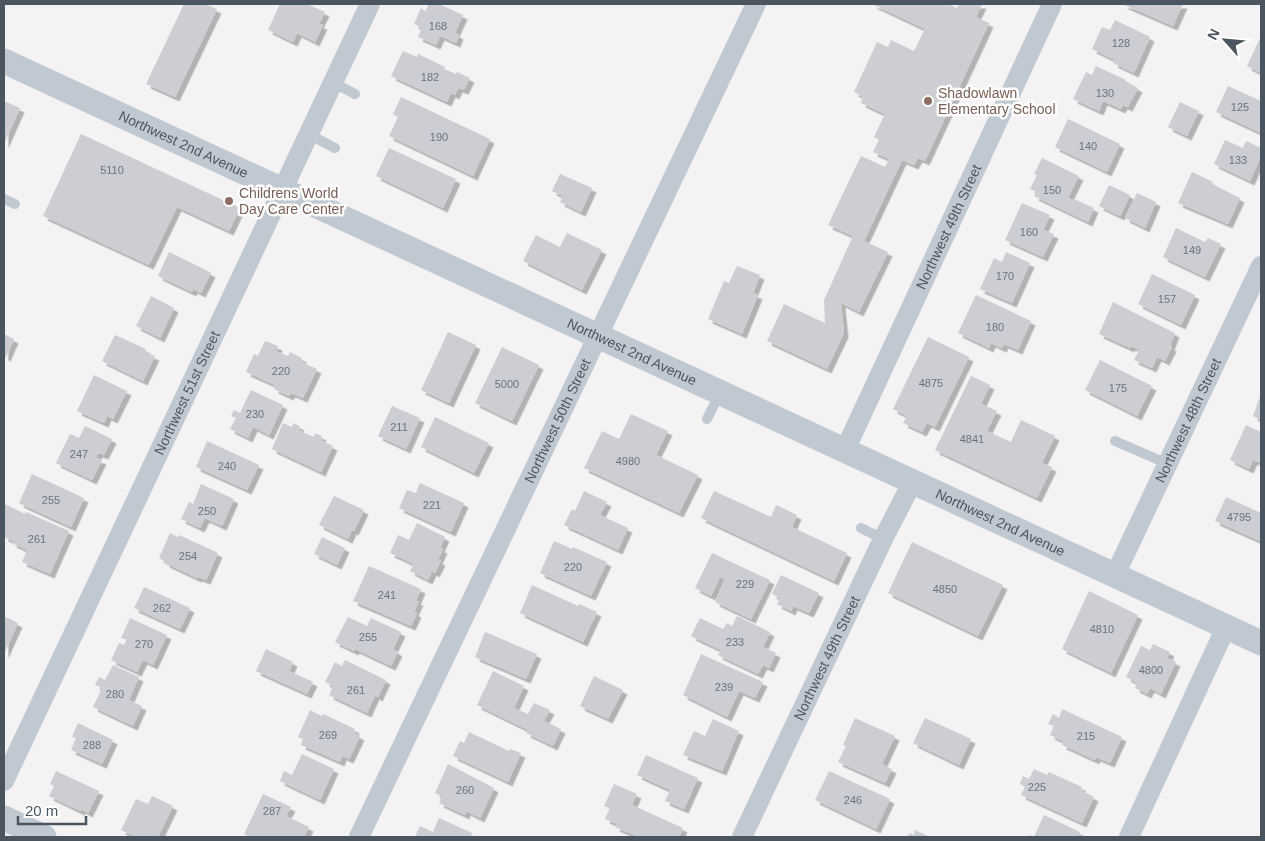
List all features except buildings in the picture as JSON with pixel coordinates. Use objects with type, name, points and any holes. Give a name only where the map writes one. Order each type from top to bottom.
[{"type":"street","name":"Northwest 51st Street","points":[[4,781],[370,4]]},
{"type":"street","name":"Northwest 50th Street","points":[[359,837],[596,336],[756,4]]},
{"type":"street","name":"Northwest 49th Street","points":[[845,450],[1052,4]]},
{"type":"street","name":"Northwest 2nd Avenue","points":[[4,60],[1261,643]]},
{"type":"street","name":"Northwest 48th Street","points":[[1115,575],[1261,266]]},
{"type":"street","name":"Northwest 49th Street","points":[[742,837],[883,539],[913,481]]},
{"type":"street","points":[[1129,837],[1226,627]]},
{"type":"street","points":[[4,818],[44,837]]},
{"type":"lane","points":[[332,82],[355,94]]},
{"type":"lane","points":[[308,134],[335,148]]},
{"type":"lane","points":[[4,199],[15,204]]},
{"type":"lane","points":[[707,419],[721,392]]},
{"type":"lane","points":[[1115,441],[1168,464]]},
{"type":"lane","points":[[861,528],[883,539]]},
{"type":"place","name":"Shadowlawn Elementary School","points":[[928,101]]},
{"type":"place","name":"Childrens World Day Care Center","points":[[229,201]]}]
